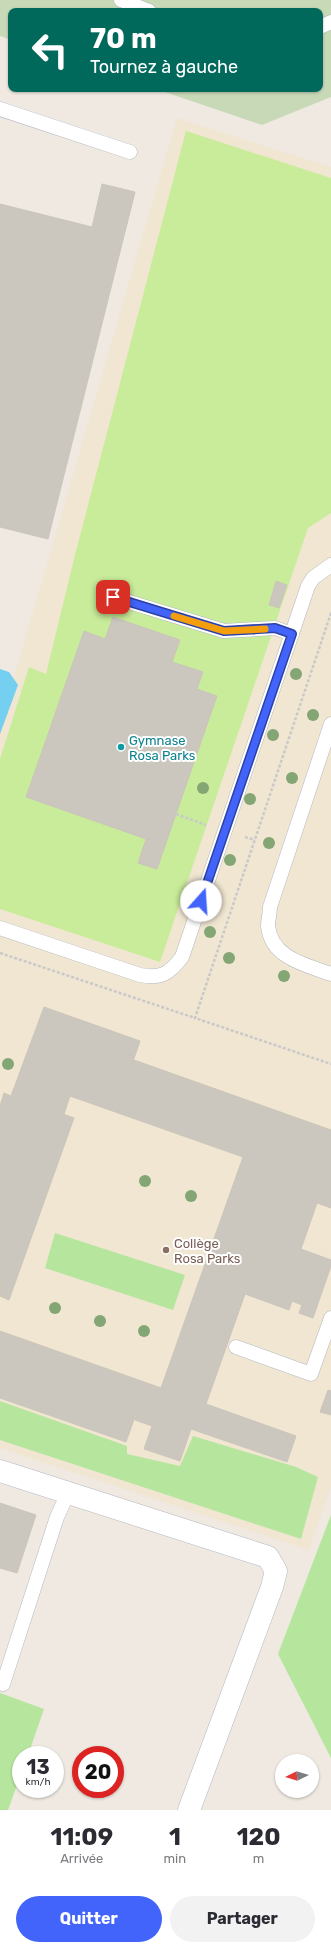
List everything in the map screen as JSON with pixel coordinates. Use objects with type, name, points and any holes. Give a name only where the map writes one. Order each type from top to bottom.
[{"type":"street","points":[[0,1471],[268,1557],[276,1571],[272,1587],[189,1810]]},
{"type":"lane","points":[[121,0],[141,8]]},
{"type":"lane","points":[[0,109],[130,152]]},
{"type":"lane","points":[[0,928],[140,975],[152,977],[163,975],[173,969],[182,957],[308,586],[313,578],[331,565]]},
{"type":"lane","points":[[113,597],[224,631],[275,628],[292,634]]},
{"type":"lane","points":[[331,724],[270,907],[268,926],[273,941],[284,955],[297,962],[331,974]]},
{"type":"lane","points":[[236,1347],[311,1374],[331,1318]]},
{"type":"lane","points":[[3,1684],[57,1517],[68,1493]]},
{"type":"path","points":[[0,953],[195,1018]]},
{"type":"shaded area","name":"Collège Rosa Parks","points":[[177,118],[331,167],[331,1487],[309,1550],[0,1448],[0,725]]},
{"type":"green space","points":[[0,0],[331,0],[331,97],[262,125],[165,92],[323,92],[323,8],[8,8],[8,39],[0,36]]},
{"type":"green space","points":[[186,131],[331,178],[331,513],[308,528],[160,962],[0,909],[0,759],[29,667],[46,674],[75,555]]},
{"type":"green space","points":[[55,1233],[185,1275],[173,1310],[45,1268]]},
{"type":"green space","points":[[0,1401],[127,1446],[127,1454],[180,1466],[193,1436],[296,1467],[318,1477],[301,1539],[0,1440]]},
{"type":"green space","points":[[331,1515],[331,1758],[278,1654]]},
{"type":"green space","points":[[0,1693],[44,1709],[31,1746],[12,1746],[12,1798],[8,1810],[0,1810]]},
{"type":"water","points":[[0,669],[9,672],[18,685],[0,734]]},
{"type":"building","points":[[102,184],[135,192],[48,539],[0,527],[0,204],[92,227]]},
{"type":"building","points":[[276,581],[287,585],[279,608],[269,605]]},
{"type":"building","name":"Gymnase Rosa Parks","points":[[113,617],[180,640],[172,662],[203,672],[197,689],[217,696],[157,869],[138,863],[146,839],[26,797],[84,631],[105,639]]},
{"type":"building","points":[[44,1007],[140,1041],[120,1099],[60,1078],[50,1109],[74,1118],[9,1300],[0,1296],[0,1106],[4,1093],[11,1096]]},
{"type":"building","points":[[134,1060],[331,1130],[331,1155],[126,1082]]},
{"type":"building","points":[[60,1078],[120,1099],[126,1082],[269,1133],[165,1427],[153,1423],[152,1426],[135,1420],[147,1383],[161,1388],[243,1157],[70,1096],[64,1114],[50,1109]]},
{"type":"building","points":[[269,1133],[331,1155],[331,1208],[317,1203],[301,1249],[331,1260],[331,1266],[313,1318],[299,1313],[302,1305],[292,1301],[289,1310],[245,1294],[206,1404],[296,1436],[287,1462],[191,1429],[180,1461],[144,1449],[153,1423],[165,1427]]},
{"type":"building","points":[[0,1331],[147,1383],[126,1442],[0,1398]]},
{"type":"building","points":[[328,1390],[331,1391],[331,1415],[320,1412]]},
{"type":"building","points":[[0,1503],[36,1515],[17,1573],[0,1568]]},
{"type":"slow traffic","points":[[174,616],[224,631],[265,629]]},
{"type":"place","name":"Gymnase Rosa Parks","points":[[121,747]]},
{"type":"place","name":"Collège Rosa Parks","points":[[166,1250]]},
{"type":"route","points":[[113,597],[224,631],[275,628],[292,634],[201,901]]}]
